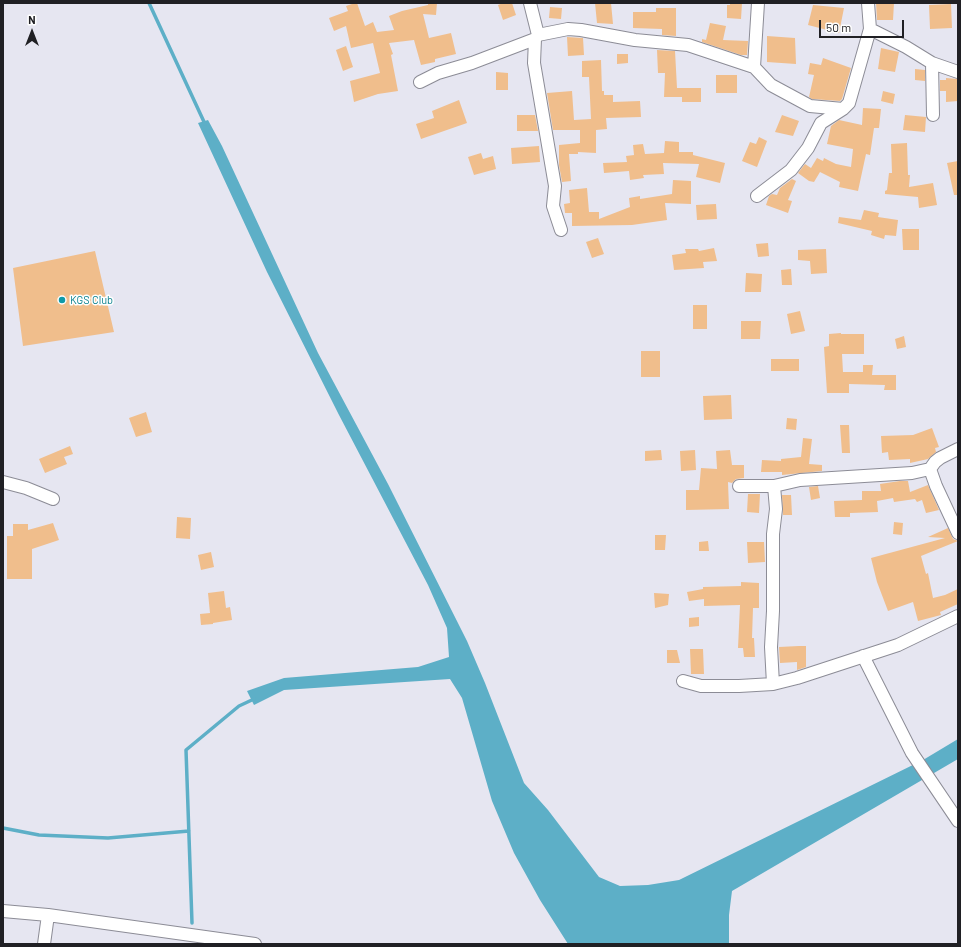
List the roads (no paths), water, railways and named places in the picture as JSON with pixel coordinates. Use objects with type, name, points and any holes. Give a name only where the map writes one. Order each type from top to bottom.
[{"type":"street","points":[[530,3],[536,37],[534,63],[555,186],[553,206],[561,230]]},
{"type":"street","points":[[754,67],[758,3]]},
{"type":"street","points":[[757,196],[791,170],[808,148],[821,124],[849,103],[870,29],[868,3]]},
{"type":"street","points":[[420,82],[438,73],[472,62],[536,37],[568,29],[635,40],[688,45],[754,67],[771,85],[810,106],[843,109]]},
{"type":"street","points":[[870,29],[906,47],[932,63],[958,72]]},
{"type":"street","points":[[932,63],[933,115]]},
{"type":"street","points":[[739,486],[774,486],[800,480],[912,472],[930,469],[940,458],[958,449]]},
{"type":"street","points":[[930,469],[936,486],[958,533]]},
{"type":"street","points":[[3,482],[26,488],[52,499]]},
{"type":"street","points":[[773,684],[771,647],[773,611],[773,534],[776,509],[774,486]]},
{"type":"street","points":[[683,681],[701,686],[773,684],[797,678],[898,645],[958,616]]},
{"type":"street","points":[[863,656],[912,754],[958,821]]},
{"type":"street","points":[[3,911],[255,944]]},
{"type":"street","points":[[44,944],[48,916]]},
{"type":"water","points":[[208,120],[222,146],[318,353],[388,484],[467,641],[524,783],[548,810],[599,877],[620,886],[648,885],[679,880],[923,760],[958,739],[958,759],[732,891],[729,915],[729,944],[568,944],[540,900],[514,853],[492,801],[462,698],[450,679],[284,690],[254,705],[247,691],[284,678],[418,667],[449,657],[447,628],[428,585],[339,415],[267,272],[198,123]]},
{"type":"waterway","points":[[149,3],[205,124]]},
{"type":"waterway","points":[[192,923],[186,750],[239,706],[254,699]]},
{"type":"waterway","points":[[3,828],[39,835],[108,838],[189,831]]},
{"type":"place","name":"KGS Club","points":[[62,300]]}]
